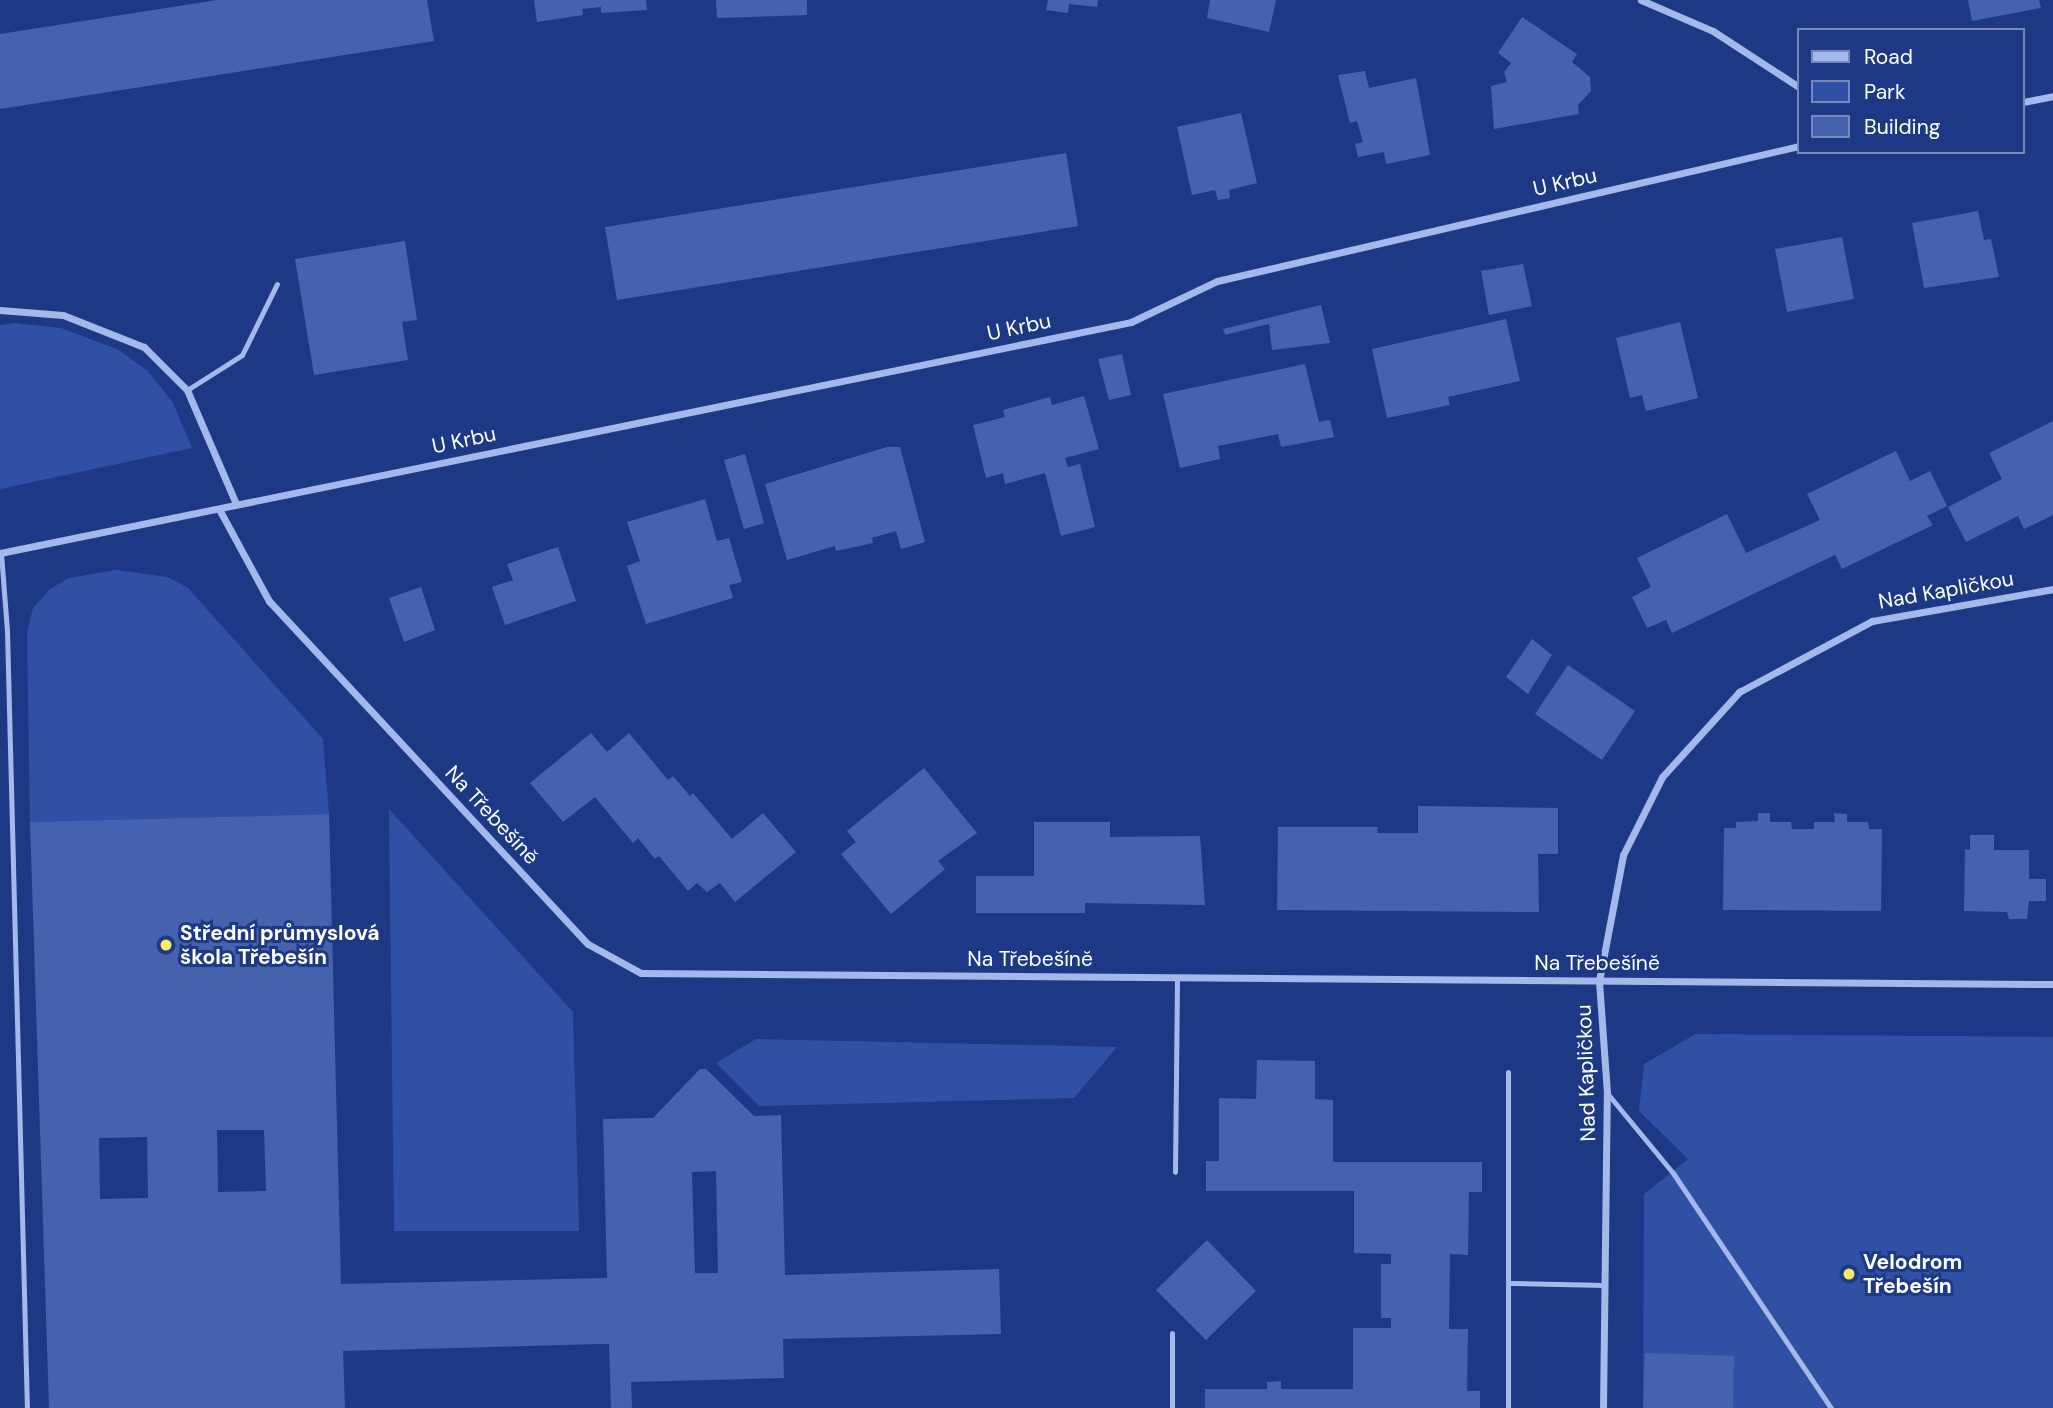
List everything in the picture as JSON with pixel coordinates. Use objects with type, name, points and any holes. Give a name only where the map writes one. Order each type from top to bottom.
[{"type":"street","points":[[1641,0],[1713,31],[1798,86]]},
{"type":"street","points":[[2025,102],[2053,96]]},
{"type":"street","name":"U Krbu","points":[[1,553],[1131,321],[1217,281],[1798,146]]},
{"type":"street","points":[[0,310],[63,315],[144,347],[187,390],[236,504]]},
{"type":"street","name":"Na Třebešíně","points":[[219,509],[269,601],[588,943],[641,973],[2053,984]]},
{"type":"street","name":"Nad Kapličkou","points":[[1603,1408],[1607,1093],[1599,981],[1623,855],[1662,777],[1739,692],[1872,621],[2053,589]]},
{"type":"lane","points":[[187,390],[242,355],[277,284]]},
{"type":"lane","points":[[1,553],[7,631],[27,1408]]},
{"type":"lane","points":[[1175,1172],[1177,978]]},
{"type":"lane","points":[[1508,1072],[1511,1283],[1508,1408]]},
{"type":"lane","points":[[1607,1093],[1673,1173],[1831,1408]]},
{"type":"lane","points":[[1511,1283],[1605,1285]]},
{"type":"lane","points":[[1172,1333],[1172,1408]]},
{"type":"green space","points":[[14,323],[61,328],[117,349],[148,371],[173,403],[192,448],[0,489],[0,325]]},
{"type":"green space","points":[[116,570],[167,577],[187,587],[323,739],[329,814],[30,822],[27,633],[33,608],[50,589],[69,578]]},
{"type":"green space","points":[[389,809],[573,1012],[579,1231],[394,1231]]},
{"type":"green space","name":"Velodrom Třebešín","points":[[1696,1034],[2053,1037],[2053,1408],[1643,1408],[1644,1194],[1688,1159],[1639,1111],[1644,1064]]},
{"type":"green space","points":[[756,1039],[1117,1047],[1074,1098],[759,1106],[716,1063]]},
{"type":"building","points":[[217,0],[427,0],[434,41],[0,109],[0,34]]},
{"type":"building","points":[[534,0],[646,0],[647,10],[601,13],[601,7],[582,9],[583,15],[537,22]]},
{"type":"building","points":[[716,0],[807,0],[807,15],[717,18]]},
{"type":"building","points":[[1048,0],[1098,0],[1097,7],[1069,4],[1068,13],[1046,10]]},
{"type":"building","points":[[1210,0],[1276,0],[1269,32],[1207,18]]},
{"type":"building","points":[[1968,0],[2039,0],[2041,8],[1972,21]]},
{"type":"building","points":[[1522,17],[1577,54],[1572,62],[1590,77],[1591,91],[1578,105],[1579,114],[1494,129],[1491,86],[1507,82],[1504,72],[1511,63],[1498,53]]},
{"type":"building","points":[[1365,71],[1369,88],[1416,78],[1430,155],[1386,164],[1384,152],[1358,157],[1355,144],[1363,142],[1357,121],[1350,123],[1338,75]]},
{"type":"building","points":[[1241,113],[1257,183],[1229,190],[1230,198],[1218,200],[1215,190],[1192,195],[1177,127]]},
{"type":"building","points":[[1066,153],[1078,226],[617,300],[605,227]]},
{"type":"building","points":[[1978,211],[1984,240],[1991,239],[1999,277],[1924,288],[1912,223]]},
{"type":"building","points":[[1842,237],[1854,299],[1787,312],[1775,249]]},
{"type":"building","points":[[405,241],[417,320],[402,322],[408,360],[314,375],[295,259]]},
{"type":"building","points":[[1523,264],[1532,306],[1489,315],[1481,271]]},
{"type":"building","points":[[1321,305],[1330,343],[1272,350],[1269,324],[1225,335],[1223,329]]},
{"type":"building","points":[[1506,319],[1520,381],[1448,397],[1450,405],[1387,418],[1372,349]]},
{"type":"building","points":[[1680,322],[1698,398],[1646,411],[1642,395],[1630,398],[1616,338]]},
{"type":"building","points":[[1122,354],[1131,395],[1109,400],[1098,359]]},
{"type":"building","points":[[1305,364],[1319,422],[1330,420],[1334,437],[1281,447],[1278,434],[1218,446],[1220,459],[1180,468],[1163,394]]},
{"type":"building","points":[[1084,396],[1099,449],[1065,458],[1068,467],[1080,464],[1095,527],[1061,536],[1045,473],[1005,484],[1003,473],[986,478],[973,425],[1005,417],[1003,410],[1050,397],[1052,405]]},
{"type":"building","points":[[2053,421],[2053,515],[2024,529],[2018,516],[1966,542],[1948,507],[2002,479],[1989,453]]},
{"type":"building","points":[[887,447],[900,447],[925,542],[901,549],[896,531],[872,538],[873,543],[836,551],[835,546],[787,560],[765,484]]},
{"type":"building","points":[[1896,451],[1910,481],[1930,471],[1947,506],[1927,516],[1933,525],[1842,569],[1835,555],[1672,633],[1666,620],[1647,628],[1632,597],[1651,587],[1637,558],[1727,514],[1746,553],[1820,520],[1807,494]]},
{"type":"building","points":[[745,454],[764,523],[744,529],[724,460]]},
{"type":"building","points":[[705,499],[717,541],[729,538],[742,582],[729,585],[733,598],[646,624],[627,566],[640,561],[627,522]]},
{"type":"building","points":[[558,547],[576,601],[505,625],[492,587],[513,580],[507,564]]},
{"type":"building","points":[[421,587],[435,630],[404,642],[389,598]]},
{"type":"building","points":[[1532,639],[1552,655],[1528,694],[1506,677]]},
{"type":"building","points":[[1568,665],[1635,711],[1602,760],[1535,714]]},
{"type":"building","points":[[591,733],[607,752],[629,733],[668,780],[673,776],[690,796],[693,793],[732,839],[763,813],[796,852],[735,902],[720,883],[707,892],[697,883],[688,891],[659,856],[655,859],[638,838],[633,843],[595,797],[563,822],[530,783]]},
{"type":"building","points":[[924,768],[977,833],[938,861],[945,869],[891,914],[841,854],[856,842],[847,831]]},
{"type":"building","points":[[1418,806],[1558,808],[1558,854],[1538,854],[1539,912],[1277,910],[1278,827],[1378,827],[1377,833],[1418,833]]},
{"type":"building","points":[[1758,813],[1770,813],[1770,822],[1791,822],[1792,829],[1814,829],[1814,822],[1835,822],[1834,813],[1847,814],[1847,822],[1868,822],[1869,829],[1882,829],[1881,911],[1723,910],[1724,828],[1736,828],[1736,822],[1758,821]]},
{"type":"building","name":"Střední průmyslová škola Třebešín","points":[[329,814],[341,1284],[607,1278],[603,1119],[653,1118],[700,1069],[706,1069],[754,1116],[781,1115],[785,1275],[999,1269],[1001,1334],[783,1339],[784,1378],[631,1382],[632,1408],[611,1408],[609,1344],[599,1344],[343,1351],[345,1408],[49,1408],[30,822]],"holes":[[[217,1130],[264,1130],[266,1191],[218,1192]],[[147,1137],[148,1198],[100,1199],[99,1138]],[[716,1171],[718,1273],[695,1273],[692,1172]]]},
{"type":"building","points":[[1034,822],[1110,822],[1110,837],[1200,836],[1205,905],[1085,903],[1085,913],[976,913],[976,876],[1034,876]]},
{"type":"building","points":[[1970,835],[1994,835],[1994,850],[2029,850],[2029,879],[2046,879],[2046,901],[2029,901],[2027,919],[2009,919],[2007,912],[1964,911],[1965,849],[1970,850]]},
{"type":"building","points":[[1257,1060],[1315,1061],[1315,1099],[1333,1100],[1333,1162],[1482,1162],[1482,1192],[1469,1192],[1468,1255],[1450,1254],[1449,1329],[1468,1329],[1467,1391],[1480,1391],[1480,1408],[1205,1408],[1205,1389],[1267,1389],[1267,1382],[1281,1381],[1281,1389],[1353,1389],[1353,1328],[1391,1328],[1391,1318],[1381,1318],[1381,1264],[1391,1264],[1391,1254],[1354,1253],[1354,1191],[1206,1191],[1206,1161],[1219,1161],[1219,1098],[1256,1099]]},
{"type":"building","points":[[1207,1240],[1256,1291],[1206,1340],[1156,1290]]},
{"type":"building","points":[[1645,1353],[1734,1356],[1733,1408],[1643,1408]]},
{"type":"place","name":"Střední průmyslová škola Třebešín","points":[[166,945]]},
{"type":"place","name":"Velodrom Třebešín","points":[[1849,1274]]}]
